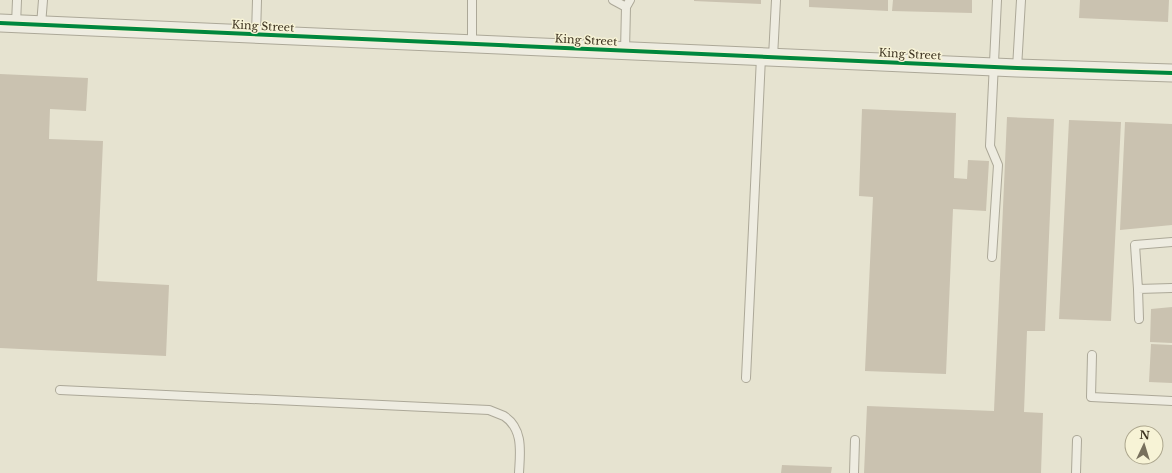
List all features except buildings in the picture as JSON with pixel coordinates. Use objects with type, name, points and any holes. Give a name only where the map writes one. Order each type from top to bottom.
[{"type":"street","name":"King Street","points":[[8,24],[993,67],[1172,73]]},
{"type":"lane","points":[[8,24],[16,0]]},
{"type":"lane","points":[[41,25],[43,0]]},
{"type":"lane","points":[[256,35],[257,0]]},
{"type":"lane","points":[[472,0],[472,44]]},
{"type":"lane","points":[[613,0],[628,3],[625,51]]},
{"type":"lane","points":[[746,378],[767,57],[776,0]]},
{"type":"lane","points":[[992,257],[998,165],[990,146],[997,0]]},
{"type":"lane","points":[[1018,68],[1021,0]]},
{"type":"lane","points":[[1139,318],[1135,245],[1172,242]]},
{"type":"lane","points":[[1138,289],[1172,288]]},
{"type":"lane","points":[[1092,355],[1091,397],[1172,401]]},
{"type":"lane","points":[[60,390],[489,410],[505,417],[515,428],[520,442],[519,473]]},
{"type":"lane","points":[[854,473],[855,440]]},
{"type":"lane","points":[[1076,473],[1077,440]]},
{"type":"cycle path","points":[[0,23],[1017,68],[1172,73]]}]
